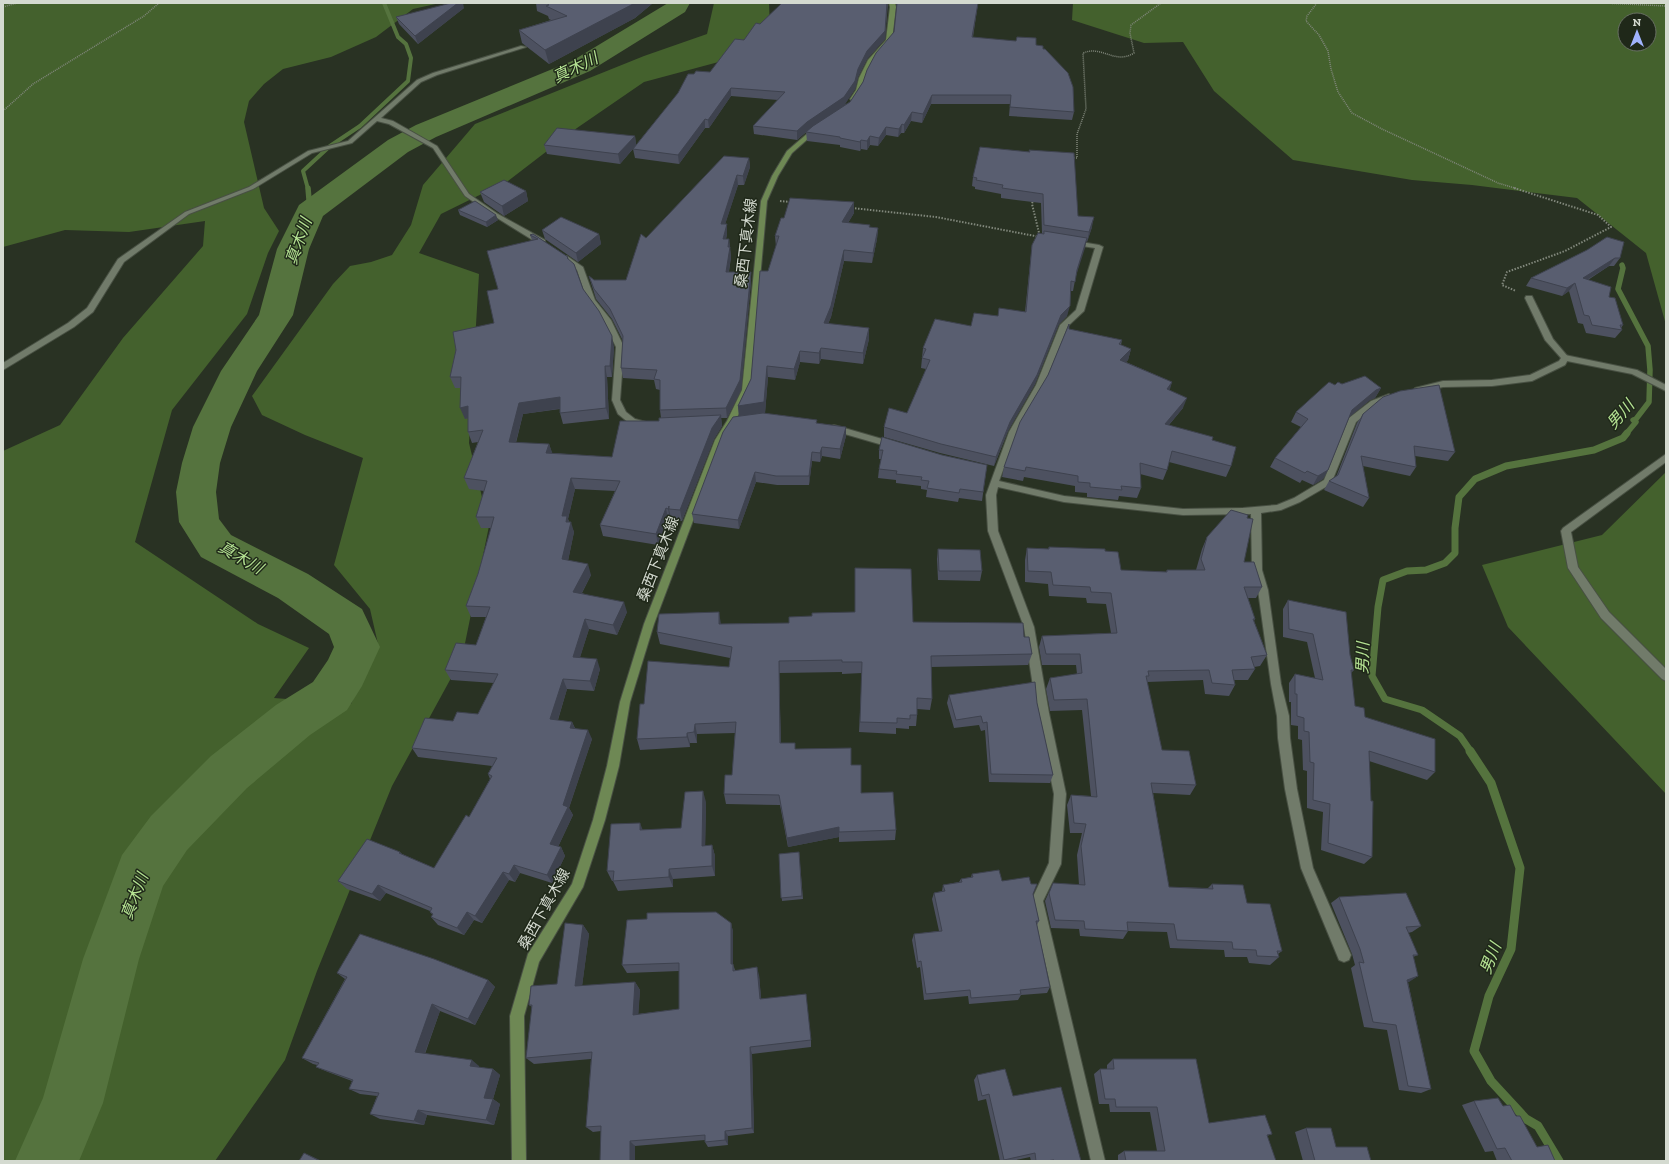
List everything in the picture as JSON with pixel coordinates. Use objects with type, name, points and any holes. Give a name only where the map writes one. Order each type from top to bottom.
[{"type":"main road","points":[[847,108],[859,90],[862,78],[871,60],[889,40],[894,7],[892,3]]},
{"type":"main road","name":"桑西下真木線","points":[[519,1161],[516,1016],[533,959],[577,887],[600,820],[613,766],[625,702],[649,624],[719,440],[727,422],[746,390],[764,201],[788,152],[810,133],[828,121]]},
{"type":"street","points":[[3,367],[58,334],[90,310],[121,261],[186,213],[251,188],[310,152],[350,142],[419,80],[522,47]]},
{"type":"street","points":[[375,119],[391,122],[434,147],[467,195],[496,215],[547,246]]},
{"type":"street","points":[[1062,240],[1099,247],[1080,311],[1064,325],[1040,385],[1013,432],[994,475],[991,495],[993,531],[1029,627],[1043,713],[1060,794],[1056,864],[1037,901],[1098,1161]]},
{"type":"street","points":[[558,254],[580,269],[592,300],[606,320],[620,347],[616,400],[622,414],[632,421],[647,425],[655,425]]},
{"type":"street","points":[[1528,298],[1549,340],[1565,358],[1634,372],[1666,388]]},
{"type":"street","points":[[994,475],[1064,499],[1109,505],[1182,512],[1278,508],[1297,500],[1328,482],[1352,420],[1374,403],[1403,393],[1442,384],[1492,383],[1532,378],[1562,363],[1565,358]]},
{"type":"street","points":[[727,422],[745,420]]},
{"type":"street","points":[[822,425],[902,448]]},
{"type":"street","points":[[1666,457],[1566,531],[1573,568],[1605,615],[1666,676]]},
{"type":"street","points":[[1256,510],[1257,570],[1263,590],[1276,684],[1283,716],[1284,738],[1291,789],[1302,847],[1307,868],[1344,956]]},
{"type":"path","points":[[3,7],[17,3]]},
{"type":"path","points":[[3,111],[33,84],[144,16],[159,3]]},
{"type":"path","points":[[1069,158],[1077,158],[1077,134],[1086,109],[1083,54],[1090,50],[1118,58],[1130,57],[1134,53],[1130,33],[1131,25],[1161,3]]},
{"type":"path","points":[[1317,3],[1307,16],[1306,21],[1319,35],[1328,51],[1331,69],[1338,92],[1352,112],[1382,130],[1408,140],[1498,183],[1598,215],[1611,227],[1565,251],[1507,272],[1502,285],[1528,298]]},
{"type":"path","points":[[1604,3],[1666,6]]},
{"type":"path","points":[[851,208],[936,217],[1040,237],[1032,204],[1034,197]]},
{"type":"path","points":[[764,201],[796,202]]},
{"type":"green space","points":[[3,3],[440,3],[413,9],[376,37],[331,57],[283,69],[264,84],[249,101],[244,122],[264,208],[279,231],[268,253],[247,314],[172,410],[135,542],[258,624],[309,648],[274,698],[351,704],[378,644],[370,609],[334,565],[363,458],[305,435],[262,415],[252,396],[333,284],[350,266],[371,262],[392,255],[411,225],[423,185],[475,124],[644,56],[707,34],[714,3],[769,3],[770,29],[726,60],[644,82],[577,128],[508,181],[441,214],[419,253],[479,274],[469,443],[489,526],[462,658],[392,786],[317,971],[285,1060],[215,1161],[3,1161],[3,451],[60,425],[123,338],[203,246],[205,221],[129,232],[65,230],[3,247]]},
{"type":"green space","points":[[1073,3],[1666,3],[1666,325],[1646,253],[1577,198],[1472,185],[1412,180],[1293,160],[1214,91],[1183,42],[1144,43],[1072,20]]},
{"type":"green space","points":[[1666,472],[1666,794],[1508,627],[1482,565],[1602,535]]},
{"type":"building","points":[[451,3],[458,3],[415,36],[396,17]]},
{"type":"building","points":[[546,3],[635,3],[545,50],[519,30],[567,16],[546,6],[549,5]]},
{"type":"building","points":[[782,3],[887,3],[885,31],[867,51],[858,69],[855,81],[844,97],[807,122],[797,131],[753,126],[785,92],[731,88],[708,120],[705,119],[678,155],[633,149],[678,93],[688,74],[694,74],[696,71],[710,72],[735,39],[744,40],[756,23],[760,24]]},
{"type":"building","points":[[897,3],[978,3],[972,37],[1016,41],[1017,37],[1036,38],[1036,45],[1043,46],[1043,49],[1045,49],[1068,73],[1073,87],[1074,112],[1010,107],[1011,95],[932,95],[923,114],[912,112],[904,125],[902,124],[899,129],[886,127],[879,138],[870,136],[867,141],[861,140],[860,142],[840,137],[806,132],[850,102],[863,82],[867,70],[876,53],[894,32]]},
{"type":"building","points":[[557,128],[635,136],[618,154],[544,145]]},
{"type":"building","points":[[980,147],[1030,152],[1029,150],[1074,153],[1078,216],[1094,217],[1089,232],[1044,225],[1043,194],[1002,188],[1003,185],[976,180],[977,178],[973,177]]},
{"type":"building","points":[[724,156],[749,158],[743,176],[737,175],[721,224],[727,224],[723,239],[729,239],[728,247],[730,247],[726,272],[751,272],[740,380],[726,408],[660,410],[660,380],[654,379],[657,370],[621,368],[623,336],[610,309],[594,289],[589,276],[594,280],[626,280],[641,234],[646,238]]},
{"type":"building","points":[[504,180],[526,191],[502,206],[480,192]]},
{"type":"building","points":[[790,198],[854,202],[842,222],[870,225],[869,227],[878,228],[873,253],[844,250],[831,306],[824,323],[869,328],[863,353],[821,348],[819,353],[800,351],[794,369],[767,366],[764,402],[738,406],[751,379],[760,271],[768,271],[779,236],[775,236],[781,218],[784,218]]},
{"type":"building","points":[[475,201],[496,215],[486,222],[458,210]]},
{"type":"building","points":[[561,217],[599,234],[576,253],[542,230]]},
{"type":"building","points":[[1044,231],[1087,238],[1077,270],[1075,282],[1071,281],[1070,306],[1061,315],[1037,375],[1010,422],[996,457],[941,444],[884,427],[889,408],[907,413],[930,360],[922,358],[926,349],[923,348],[935,319],[971,326],[974,313],[998,316],[999,308],[1026,312],[1032,245],[1038,233],[1044,234]]},
{"type":"building","points":[[533,234],[568,257],[567,258],[574,264],[583,289],[599,311],[612,336],[610,366],[605,366],[606,408],[560,413],[560,397],[519,403],[509,442],[549,444],[546,453],[612,457],[620,421],[659,421],[659,418],[721,415],[712,428],[680,510],[669,509],[669,506],[668,509],[666,508],[656,534],[600,525],[620,481],[571,478],[562,516],[567,516],[566,522],[571,522],[562,559],[588,564],[573,592],[624,602],[613,625],[585,619],[573,657],[597,659],[590,681],[563,679],[550,719],[572,722],[570,728],[588,730],[563,805],[568,807],[550,844],[561,847],[547,875],[514,865],[509,874],[503,872],[475,916],[467,912],[457,928],[431,917],[433,914],[430,912],[432,908],[378,885],[372,894],[338,881],[367,839],[434,868],[466,815],[469,817],[492,776],[488,774],[497,758],[412,748],[425,718],[453,721],[457,712],[478,714],[498,674],[445,670],[456,643],[476,645],[490,607],[466,606],[478,574],[494,517],[476,517],[487,481],[464,478],[483,430],[468,432],[468,406],[460,408],[461,377],[450,377],[456,350],[453,332],[494,323],[487,291],[498,289],[487,251],[538,239],[530,235]]},
{"type":"building","points":[[1607,237],[1624,242],[1620,258],[1615,258],[1583,278],[1611,287],[1609,297],[1615,298],[1623,325],[1620,325],[1622,330],[1592,325],[1589,316],[1584,315],[1575,283],[1567,288],[1531,278],[1587,250]]},
{"type":"building","points":[[1069,324],[1069,329],[1122,340],[1119,344],[1131,349],[1120,360],[1172,382],[1167,389],[1187,398],[1165,424],[1213,437],[1212,440],[1236,447],[1231,466],[1172,451],[1167,470],[1140,463],[1141,488],[1121,486],[1122,490],[1090,487],[1090,483],[1078,482],[1078,476],[1026,467],[1025,471],[1004,467],[1020,422],[1048,375]]},
{"type":"building","points":[[1365,376],[1381,388],[1376,390],[1352,410],[1328,470],[1318,476],[1307,471],[1305,473],[1275,458],[1308,419],[1296,412],[1329,382],[1335,385],[1338,382],[1342,384]]},
{"type":"building","points":[[1439,385],[1455,452],[1414,446],[1416,467],[1361,456],[1369,498],[1329,481],[1338,475],[1363,414],[1383,397],[1400,391]]},
{"type":"building","points":[[763,413],[817,420],[816,423],[846,427],[840,449],[822,447],[820,453],[812,452],[809,476],[776,476],[755,472],[738,520],[692,514],[723,432],[733,417]]},
{"type":"building","points":[[882,437],[942,455],[987,465],[983,492],[960,489],[959,493],[927,488],[929,481],[921,480],[922,477],[896,474],[897,471],[879,469],[883,450],[879,450]]},
{"type":"building","points":[[1231,510],[1248,515],[1247,518],[1253,519],[1244,562],[1254,562],[1262,587],[1244,587],[1255,619],[1253,619],[1267,655],[1251,657],[1255,669],[1232,670],[1235,685],[1212,683],[1209,670],[1148,671],[1149,676],[1146,676],[1162,750],[1189,751],[1196,785],[1151,783],[1169,887],[1213,889],[1212,884],[1243,885],[1247,903],[1270,904],[1282,951],[1277,951],[1279,957],[1257,956],[1256,950],[1233,949],[1232,942],[1177,940],[1174,924],[1127,922],[1128,931],[1085,929],[1084,921],[1055,920],[1049,893],[1053,883],[1085,885],[1081,846],[1086,824],[1074,823],[1071,795],[1097,797],[1087,699],[1054,700],[1050,678],[1082,673],[1080,654],[1046,654],[1042,636],[1117,633],[1111,593],[1091,592],[1090,587],[1053,585],[1051,572],[1028,571],[1027,548],[1049,549],[1049,547],[1105,549],[1105,551],[1118,552],[1121,570],[1167,572],[1167,570],[1205,570],[1201,559],[1207,537]]},
{"type":"building","points":[[938,549],[980,550],[982,571],[939,571]]},
{"type":"building","points":[[855,568],[911,569],[913,622],[1023,623],[1024,637],[1029,637],[1032,654],[931,656],[932,699],[917,698],[917,715],[910,715],[910,719],[897,718],[897,723],[860,722],[862,662],[842,662],[842,660],[779,661],[780,743],[795,743],[795,749],[851,748],[851,765],[861,765],[861,793],[893,792],[896,830],[839,832],[839,827],[787,838],[779,795],[724,794],[725,775],[732,775],[736,722],[695,724],[694,732],[687,733],[687,737],[637,739],[640,704],[644,704],[648,661],[729,667],[732,647],[657,632],[659,614],[719,612],[719,624],[789,623],[789,617],[812,616],[812,613],[855,612]]},
{"type":"building","points":[[1288,600],[1346,612],[1350,655],[1354,670],[1351,670],[1355,706],[1364,708],[1365,717],[1435,739],[1435,772],[1369,751],[1371,801],[1373,801],[1372,857],[1328,843],[1330,804],[1313,800],[1314,763],[1310,762],[1309,732],[1304,731],[1304,718],[1297,716],[1295,674],[1323,680],[1313,634],[1289,629]]},
{"type":"building","points":[[1035,682],[1037,703],[1053,775],[991,774],[987,722],[983,723],[981,716],[956,720],[949,695]]},
{"type":"building","points":[[703,791],[702,846],[712,845],[712,866],[669,869],[669,877],[613,881],[614,871],[607,871],[611,824],[640,823],[640,830],[681,828],[685,792]]},
{"type":"building","points":[[799,852],[802,896],[781,898],[779,854]]},
{"type":"building","points":[[999,870],[1002,881],[1029,877],[1031,884],[1037,884],[1033,894],[1039,921],[1036,921],[1050,987],[1020,990],[1021,994],[971,998],[970,990],[926,994],[921,961],[918,962],[914,934],[942,931],[934,893],[945,891],[943,885],[962,882],[961,879],[973,877],[972,874]]},
{"type":"building","points":[[1406,893],[1421,926],[1406,927],[1418,955],[1413,955],[1418,976],[1407,980],[1431,1089],[1408,1086],[1396,1025],[1373,1022],[1359,962],[1364,963],[1360,949],[1339,897]]},
{"type":"building","points":[[716,912],[731,923],[731,964],[733,964],[733,971],[757,967],[760,999],[806,994],[811,1040],[750,1047],[752,1128],[725,1131],[725,1140],[705,1142],[705,1135],[630,1141],[630,1161],[600,1161],[601,1126],[586,1127],[592,1052],[526,1058],[532,1005],[529,1005],[531,986],[557,984],[565,923],[583,925],[575,986],[635,982],[633,1015],[679,1009],[679,963],[622,965],[627,920],[647,919],[647,913]]},
{"type":"building","points":[[360,934],[434,959],[488,980],[468,1019],[432,1004],[415,1052],[472,1060],[470,1066],[493,1069],[484,1098],[493,1099],[486,1120],[418,1110],[414,1121],[370,1114],[379,1093],[349,1089],[353,1080],[316,1067],[319,1063],[302,1058],[347,977],[337,973]]},
{"type":"building","points":[[1113,1059],[1196,1059],[1209,1123],[1265,1115],[1272,1134],[1267,1135],[1276,1161],[1126,1161],[1124,1151],[1165,1151],[1157,1107],[1116,1107],[1115,1099],[1105,1099],[1100,1069],[1114,1069]]},
{"type":"building","points":[[1005,1069],[1013,1096],[1061,1087],[1081,1161],[1036,1161],[1035,1153],[1004,1160],[989,1094],[982,1096],[977,1075]]},
{"type":"building","points":[[1498,1098],[1503,1106],[1510,1105],[1516,1116],[1520,1116],[1537,1147],[1548,1145],[1555,1161],[1512,1161],[1505,1148],[1497,1149],[1474,1101]]},
{"type":"building","points":[[1306,1128],[1331,1128],[1336,1147],[1367,1147],[1371,1161],[1315,1161]]},
{"type":"building","points":[[304,1153],[320,1161],[299,1161]]},
{"type":"waterway","points":[[308,189],[303,171],[330,146],[360,126],[408,81],[411,58],[406,44],[398,37],[384,3]]},
{"type":"waterway","name":"真木川","points":[[47,1161],[72,1103],[111,959],[141,873],[169,833],[229,772],[293,720],[330,696],[346,672],[357,647],[346,622],[293,586],[216,546],[199,522],[196,492],[201,463],[212,427],[239,371],[276,315],[293,249],[310,211],[398,146],[426,131],[581,66],[677,7],[679,3]]},
{"type":"waterway","points":[[308,188],[310,211]]},
{"type":"waterway","name":"男川","points":[[1622,265],[1623,268],[1618,289],[1648,346],[1650,370],[1649,402],[1636,419],[1633,420],[1636,422],[1626,434]]},
{"type":"waterway","name":"男川","points":[[1471,752],[1460,736],[1422,710],[1385,699],[1372,676],[1378,607],[1383,580],[1407,571],[1426,570],[1445,563],[1455,553],[1455,528],[1459,497],[1475,479],[1506,466],[1594,450],[1623,438],[1627,433]]},
{"type":"waterway","name":"男川","points":[[1470,751],[1491,783],[1520,868],[1511,949],[1489,996],[1474,1051],[1491,1081],[1526,1119],[1538,1126],[1559,1161]]}]
